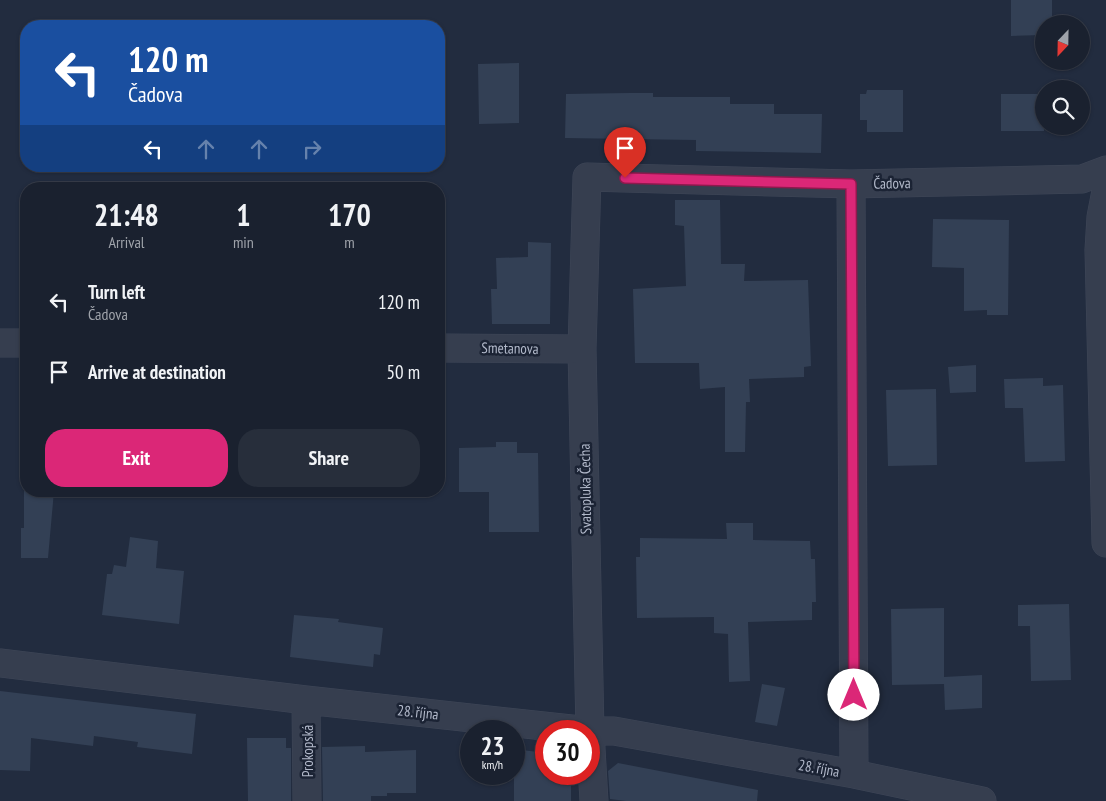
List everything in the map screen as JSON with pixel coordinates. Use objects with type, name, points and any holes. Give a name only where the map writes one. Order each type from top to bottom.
[{"type":"street","name":"Čadova","points":[[587,177],[851,184],[1082,179],[1106,170]]},
{"type":"street","name":"Svatopluka Čecha","points":[[587,177],[582,349],[590,720]]},
{"type":"street","points":[[851,184],[854,774]]},
{"type":"street","points":[[1106,191],[1101,217],[1099,250],[1106,543]]},
{"type":"street","points":[[0,343],[20,343]]},
{"type":"street","name":"Smetanova","points":[[445,348],[582,349]]},
{"type":"street","name":"28. října","points":[[0,663],[306,700],[535,725]]},
{"type":"street","name":"Prokopská","points":[[306,700],[307,801]]},
{"type":"street","name":"28. října","points":[[600,731],[614,731],[854,774],[982,801]]},
{"type":"street","name":"Svatopluka Čecha","points":[[593,785],[594,801]]},
{"type":"building","points":[[1011,0],[1052,0],[1052,15],[1035,15],[1035,35],[1011,36]]},
{"type":"building","points":[[519,63],[519,123],[479,124],[478,64]]},
{"type":"building","points":[[867,90],[903,90],[903,132],[867,132],[867,120],[860,120],[860,94],[866,94]]},
{"type":"building","points":[[653,93],[653,97],[730,97],[730,104],[774,104],[774,114],[822,114],[821,153],[696,151],[696,140],[565,138],[566,94]]},
{"type":"building","points":[[1001,94],[1035,94],[1035,131],[1001,131]]},
{"type":"building","points":[[675,200],[720,200],[721,264],[745,264],[744,281],[808,280],[811,366],[804,367],[804,377],[749,379],[750,402],[746,402],[745,452],[725,452],[725,387],[700,389],[699,363],[635,363],[633,289],[686,286],[684,226],[675,225]]},
{"type":"building","points":[[933,219],[1009,220],[1008,315],[987,315],[987,310],[964,311],[964,268],[932,267]]},
{"type":"building","points":[[528,242],[551,243],[550,324],[492,324],[491,289],[497,289],[496,258],[528,257]]},
{"type":"building","points":[[976,365],[976,392],[950,393],[948,367]]},
{"type":"building","points":[[1043,378],[1043,386],[1063,385],[1065,461],[1025,462],[1023,408],[1005,408],[1004,379]]},
{"type":"building","points":[[936,389],[937,465],[888,466],[886,390]]},
{"type":"building","points":[[496,442],[517,442],[517,453],[538,453],[539,532],[489,532],[489,492],[459,492],[459,448],[496,447]]},
{"type":"building","points":[[24,497],[53,497],[48,558],[21,558],[21,528],[24,528]]},
{"type":"building","points":[[726,523],[753,523],[753,540],[810,541],[811,559],[815,559],[816,602],[812,602],[812,620],[748,622],[750,681],[729,682],[728,634],[714,633],[714,617],[637,618],[636,557],[640,557],[640,538],[727,539]]},
{"type":"building","points":[[130,537],[158,541],[156,568],[184,571],[179,624],[102,615],[107,574],[112,574],[114,565],[126,567]]},
{"type":"building","points":[[1069,604],[1071,680],[1031,681],[1030,626],[1018,626],[1018,605]]},
{"type":"building","points":[[944,608],[944,677],[982,675],[982,708],[945,710],[944,684],[892,685],[891,609]]},
{"type":"building","points":[[294,615],[339,619],[338,622],[383,628],[380,655],[374,654],[373,667],[290,657]]},
{"type":"building","points":[[762,684],[785,688],[777,726],[755,722]]},
{"type":"building","points":[[0,691],[196,714],[192,754],[137,747],[138,742],[94,736],[93,746],[31,738],[30,771],[0,770]]},
{"type":"building","points":[[247,738],[286,738],[286,748],[291,748],[291,801],[248,801]]},
{"type":"building","points":[[365,746],[365,752],[416,750],[416,793],[387,793],[387,796],[371,796],[371,801],[323,801],[322,747]]},
{"type":"building","points":[[525,750],[535,752],[535,785],[571,785],[571,801],[514,801],[514,785],[525,785]]},
{"type":"building","points":[[618,763],[758,790],[757,801],[626,801],[610,799],[608,771]]},
{"type":"route","points":[[625,178],[851,184],[854,695]]}]
